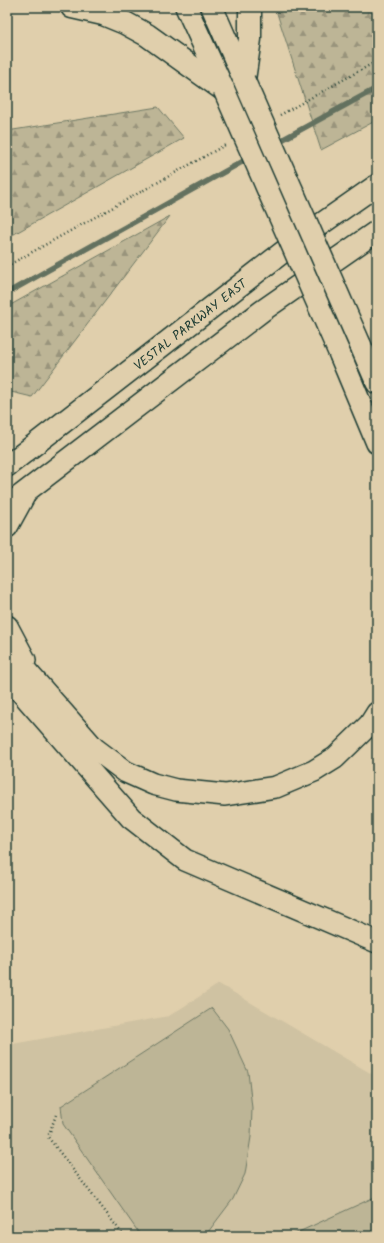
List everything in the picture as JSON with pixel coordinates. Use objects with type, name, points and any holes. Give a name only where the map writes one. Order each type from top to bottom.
[{"type":"highway","points":[[72,7],[103,14],[125,23],[147,35],[224,90]]},
{"type":"highway","points":[[244,80],[250,39],[250,7]]},
{"type":"main road","points":[[186,7],[341,357],[377,443]]},
{"type":"main road","points":[[212,7],[377,383]]},
{"type":"main road","name":"VESTAL PARKWAY EAST","points":[[7,466],[301,238],[377,185]]},
{"type":"main road","points":[[7,506],[262,311],[377,231]]},
{"type":"main road","points":[[7,527],[28,490]]},
{"type":"main road","points":[[7,626],[40,687]]},
{"type":"main road","points":[[7,649],[94,748],[126,772],[153,784],[176,790],[225,795],[276,787],[314,771],[335,758],[370,724],[377,713]]},
{"type":"main road","points":[[7,676],[132,818],[185,860],[377,942]]},
{"type":"path","points":[[279,115],[377,61]]},
{"type":"path","points":[[7,266],[230,142]]},
{"type":"path","points":[[56,1115],[48,1137],[124,1236]]},
{"type":"shaded area","points":[[219,984],[377,1077],[377,1236],[7,1236],[7,1045],[169,1016]]},
{"type":"green space","points":[[275,7],[377,7],[377,120],[321,150]]},
{"type":"green space","points":[[158,107],[184,138],[7,238],[7,131]]},
{"type":"green space","points":[[170,216],[32,397],[7,391],[7,307]]},
{"type":"green space","points":[[212,1008],[228,1029],[248,1072],[252,1108],[251,1137],[245,1174],[233,1199],[205,1236],[141,1236],[63,1124],[61,1106]]},
{"type":"green space","points":[[377,1196],[377,1236],[290,1236]]},
{"type":"waterway","points":[[256,154],[377,88]]},
{"type":"waterway","points":[[7,293],[249,158]]}]
